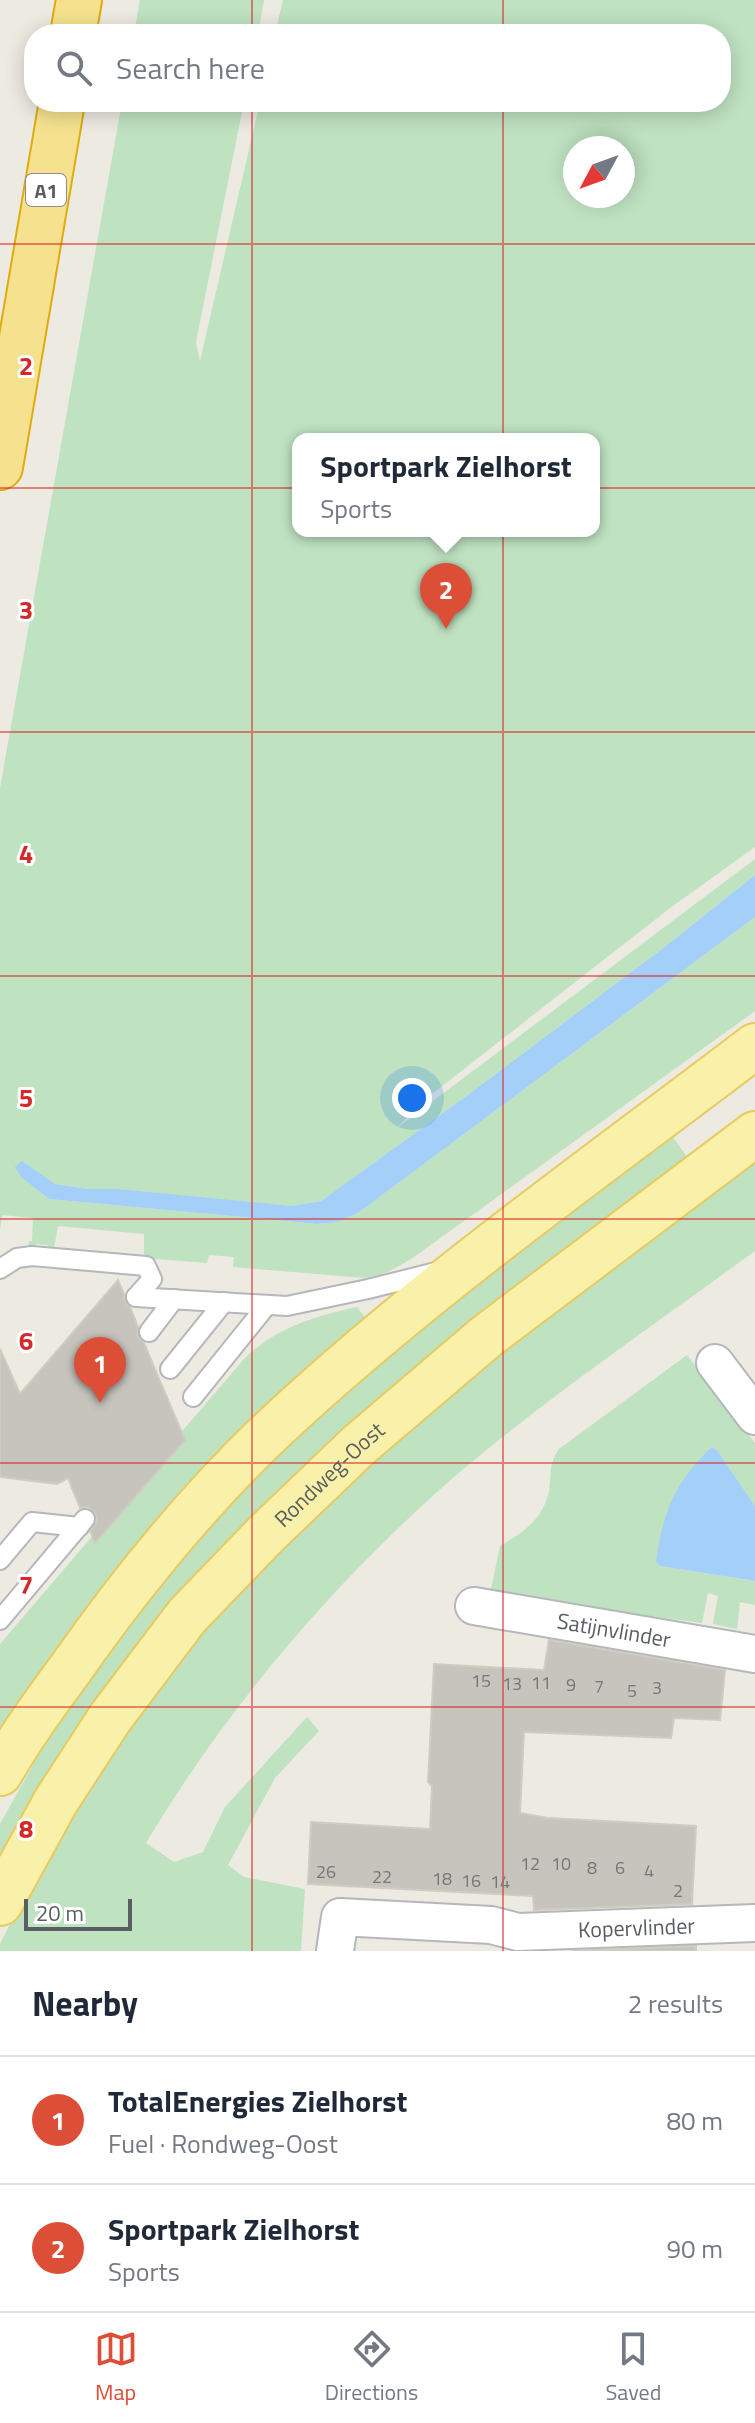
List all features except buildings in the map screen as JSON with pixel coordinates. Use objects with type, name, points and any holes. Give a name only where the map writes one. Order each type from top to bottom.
[{"type":"highway","points":[[75,24],[79,0]]},
{"type":"highway","name":"A1","points":[[0,467],[60,112]]},
{"type":"main road","points":[[0,1773],[93,1636],[174,1534],[268,1435],[375,1340],[471,1262],[755,1046]]},
{"type":"main road","name":"Rondweg-Oost","points":[[0,1903],[56,1801],[110,1718],[187,1616],[265,1535],[359,1445],[487,1336],[755,1134]]},
{"type":"street","points":[[715,1363],[755,1416]]},
{"type":"street","name":"Satijnvlinder","points":[[474,1606],[755,1654]]},
{"type":"street","name":"Kopervlinder","points":[[335,1951],[340,1917],[491,1925],[510,1942],[755,1923]]},
{"type":"lane","points":[[0,1269],[17,1258],[32,1256],[146,1266],[152,1279],[136,1297],[287,1306],[471,1262]]},
{"type":"lane","points":[[149,1332],[174,1299]]},
{"type":"lane","points":[[170,1369],[224,1302]]},
{"type":"lane","points":[[193,1397],[267,1305]]},
{"type":"lane","points":[[0,1560],[32,1522],[82,1523],[3,1612]]},
{"type":"green space","points":[[140,0],[264,0],[260,24],[136,24]]},
{"type":"green space","points":[[283,0],[755,0],[755,847],[670,908],[418,1105],[397,1128],[755,859],[755,875],[465,1097],[321,1201],[292,1206],[259,1204],[119,1189],[88,1189],[55,1184],[40,1175],[22,1178],[49,1199],[317,1224],[338,1222],[358,1213],[755,917],[755,1011],[421,1252],[401,1265],[372,1277],[233,1267],[234,1257],[209,1255],[207,1263],[144,1258],[144,1234],[58,1226],[54,1248],[36,1244],[35,1247],[28,1247],[29,1241],[32,1241],[33,1218],[2,1215],[0,1231],[0,788],[120,112],[242,112],[196,342],[200,361],[258,112],[731,112],[731,24],[277,24]]},
{"type":"green space","points":[[671,1134],[689,1160],[539,1272],[362,1413],[202,1570],[98,1697],[0,1853],[0,1824],[43,1747],[125,1628],[212,1519],[375,1365]]},
{"type":"green space","points":[[755,1162],[755,1251],[527,1418],[410,1517],[325,1603],[286,1648],[212,1743],[146,1843],[174,1862],[203,1852],[225,1807],[307,1717],[319,1731],[275,1778],[228,1865],[244,1877],[305,1889],[301,1951],[0,1951],[0,1944],[16,1912],[57,1838],[160,1687],[217,1615],[343,1483],[483,1365]]},
{"type":"green space","points":[[357,1307],[368,1321],[0,1743],[0,1644],[244,1359],[282,1331]]},
{"type":"green space","points":[[687,1355],[755,1443],[755,1506],[717,1450],[711,1447],[656,1562],[660,1566],[755,1581],[755,1605],[740,1602],[737,1629],[713,1624],[718,1596],[708,1593],[702,1623],[490,1594],[500,1546],[524,1530],[542,1509],[559,1449]]},
{"type":"water","points":[[755,875],[755,917],[358,1213],[338,1222],[317,1224],[49,1199],[22,1178],[15,1167],[22,1161],[55,1184],[88,1189],[119,1189],[292,1206],[321,1201],[465,1097]]},
{"type":"water","points":[[712,1447],[755,1506],[755,1581],[660,1566],[656,1562],[662,1528],[672,1499],[688,1473]]},
{"type":"place","name":"Sportpark Zielhorst","points":[[446,629]]},
{"type":"place","name":"TotalEnergies Zielhorst","points":[[100,1403]]}]
